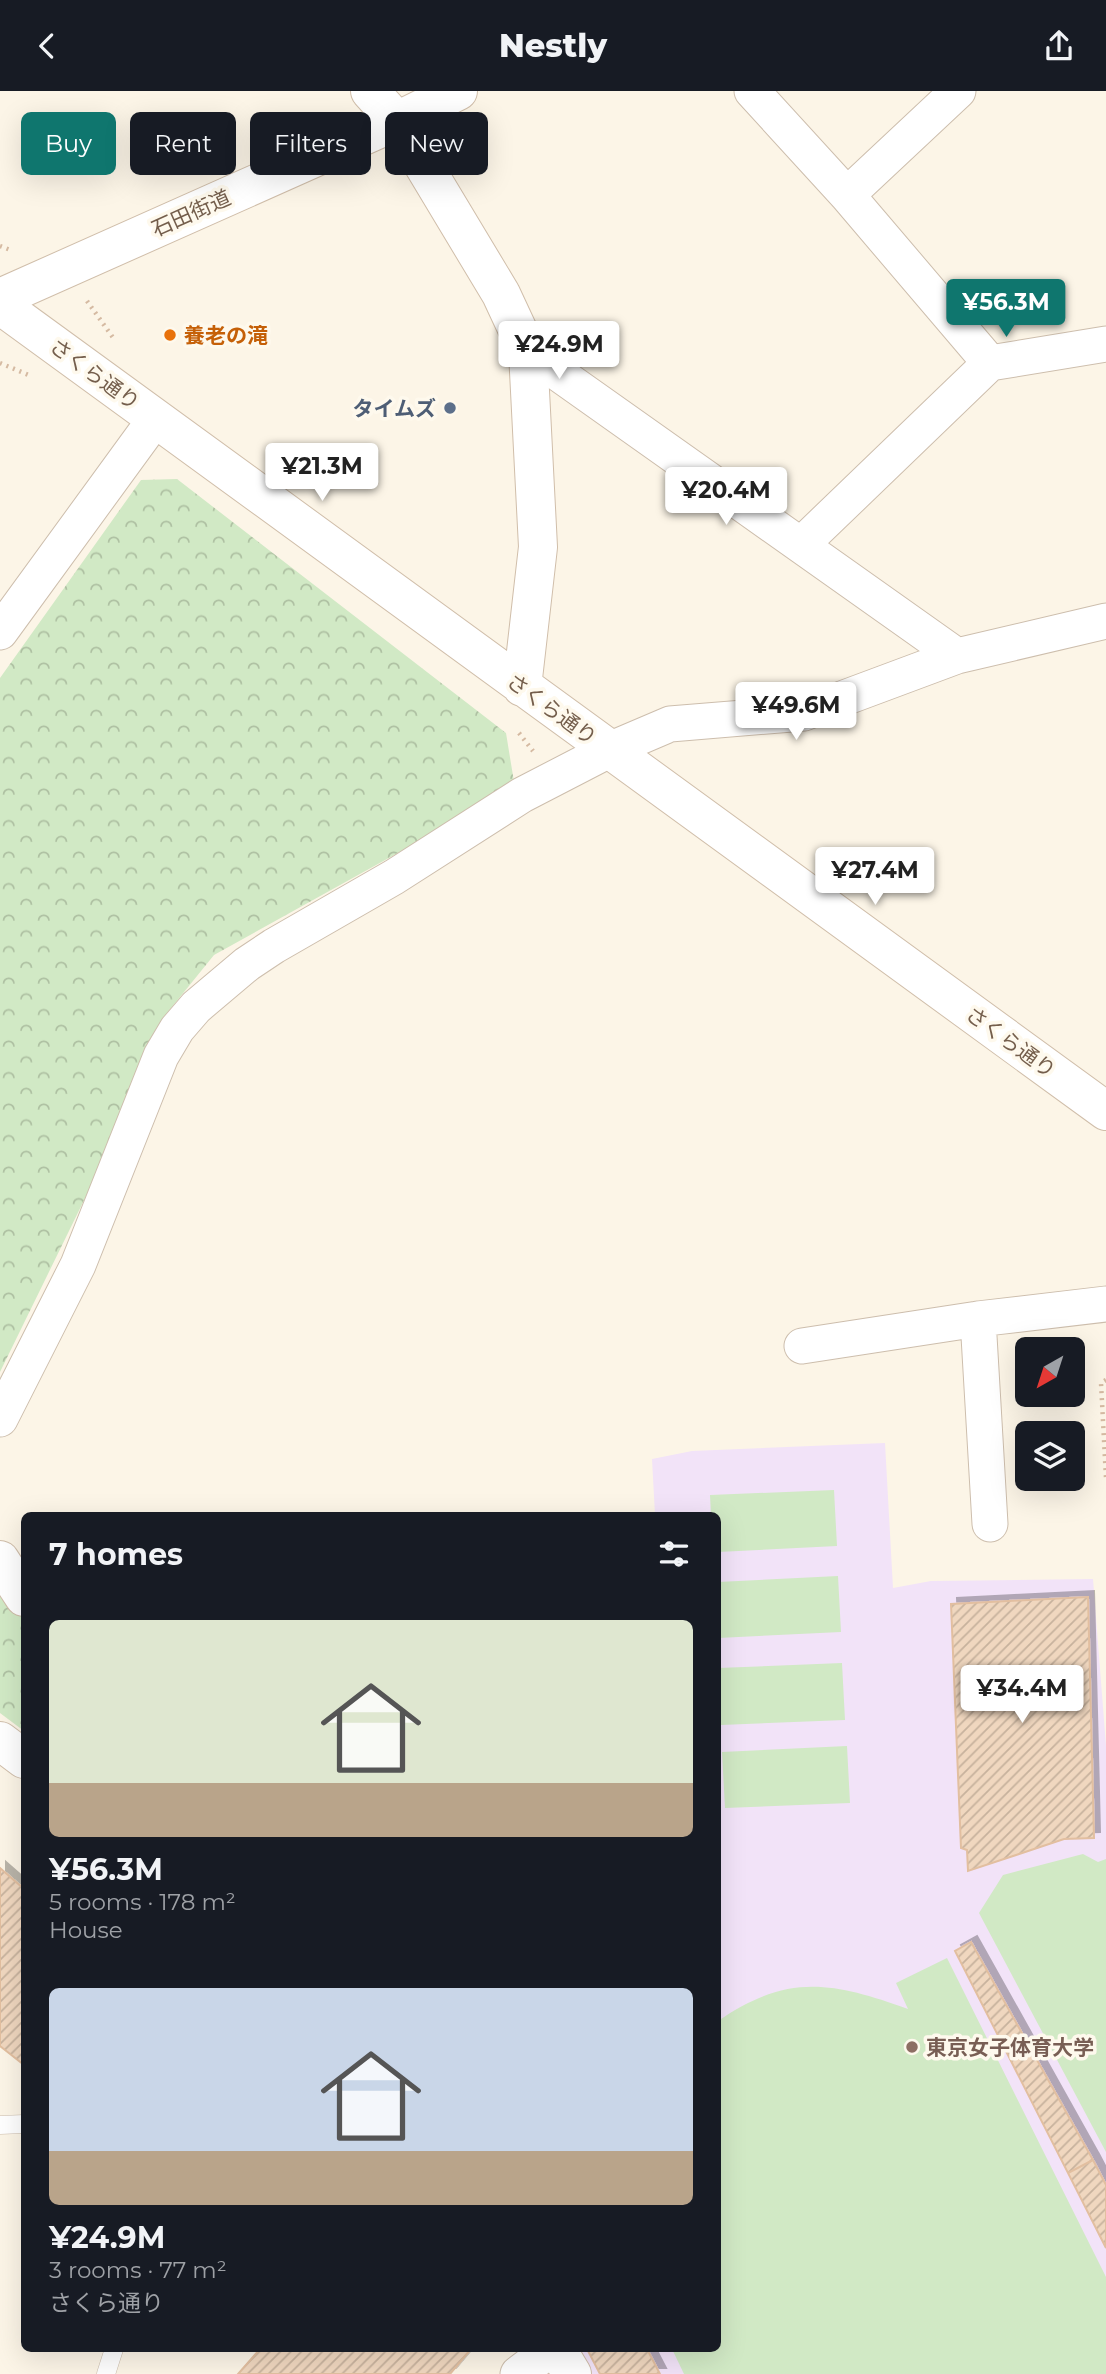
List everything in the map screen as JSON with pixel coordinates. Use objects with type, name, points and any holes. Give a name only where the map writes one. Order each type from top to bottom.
[{"type":"street","points":[[370,91],[389,112]]},
{"type":"street","name":"石田街道","points":[[415,112],[458,91]]},
{"type":"street","points":[[752,91],[847,195],[990,363]]},
{"type":"street","points":[[847,195],[958,91]]},
{"type":"street","name":"石田街道","points":[[0,298],[385,126]]},
{"type":"street","points":[[430,175],[501,293],[528,352],[538,547],[522,687]]},
{"type":"street","name":"さくら通り","points":[[0,305],[1106,1111]]},
{"type":"street","points":[[802,545],[990,363],[1106,344]]},
{"type":"street","points":[[528,352],[957,656]]},
{"type":"street","points":[[0,632],[156,418]]},
{"type":"street","points":[[0,1419],[78,1265],[161,1056],[177,1029],[196,1007],[247,964],[394,877],[522,795],[609,750],[670,724],[804,713],[957,656],[1106,621]]},
{"type":"street","points":[[802,1346],[978,1319],[1106,1304]]},
{"type":"street","points":[[978,1319],[990,1524]]},
{"type":"street","points":[[0,1560],[21,1592]]},
{"type":"street","points":[[0,1741],[21,1757]]},
{"type":"street","points":[[519,2374],[547,2352]]},
{"type":"street","points":[[559,2352],[572,2374]]},
{"type":"lane","points":[[0,2125],[21,2124]]},
{"type":"lane","points":[[106,2374],[113,2352]]},
{"type":"path","points":[[87,300],[108,332]]},
{"type":"path","points":[[0,363],[22,372]]},
{"type":"path","points":[[515,727],[534,753]]},
{"type":"path","points":[[1106,1380],[1101,1383],[1106,1478]]},
{"type":"shaded area","name":"東京女子体育大学","points":[[885,1443],[893,1588],[931,1581],[1093,1579],[1106,1746],[1106,2374],[587,2374],[575,2352],[721,2352],[721,1512],[655,1512],[652,1459],[692,1451]]},
{"type":"green space","points":[[177,479],[506,733],[515,788],[214,955],[163,1018],[113,1141],[0,1372],[0,678],[141,480]]},
{"type":"green space","points":[[834,1490],[837,1546],[721,1552],[721,1512],[711,1512],[710,1495]]},
{"type":"green space","points":[[838,1576],[841,1632],[721,1638],[721,1582]]},
{"type":"green space","points":[[0,1583],[21,1608],[21,1729],[0,1713]]},
{"type":"green space","points":[[842,1663],[845,1720],[721,1725],[721,1668]]},
{"type":"green space","points":[[847,1746],[850,1803],[725,1808],[722,1752]]},
{"type":"green space","points":[[1083,1854],[1098,1862],[1106,1859],[1106,2152],[979,1913],[1003,1875]]},
{"type":"green space","points":[[947,1958],[1106,2277],[1106,2374],[684,2374],[673,2352],[721,2352],[721,2019],[767,1995],[811,1987],[856,1993],[908,2009],[896,1983]]},
{"type":"building","points":[[1088,1597],[1094,1838],[1064,1839],[968,1871],[967,1850],[961,1848],[951,1604]]},
{"type":"building","points":[[0,1868],[21,1886],[21,2063],[0,2046]]},
{"type":"building","points":[[971,1942],[1093,2160],[1068,2173],[955,1951]]},
{"type":"building","points":[[1093,2160],[1106,2185],[1106,2248],[1068,2173]]},
{"type":"building","points":[[257,2352],[468,2352],[450,2374],[238,2374]]},
{"type":"building","points":[[589,2352],[649,2352],[660,2374],[600,2374]]},
{"type":"place","name":"養老の滝","points":[[170,335]]},
{"type":"place","name":"タイムズ","points":[[450,408]]},
{"type":"place","name":"東京女子体育大学","points":[[912,2047]]}]
